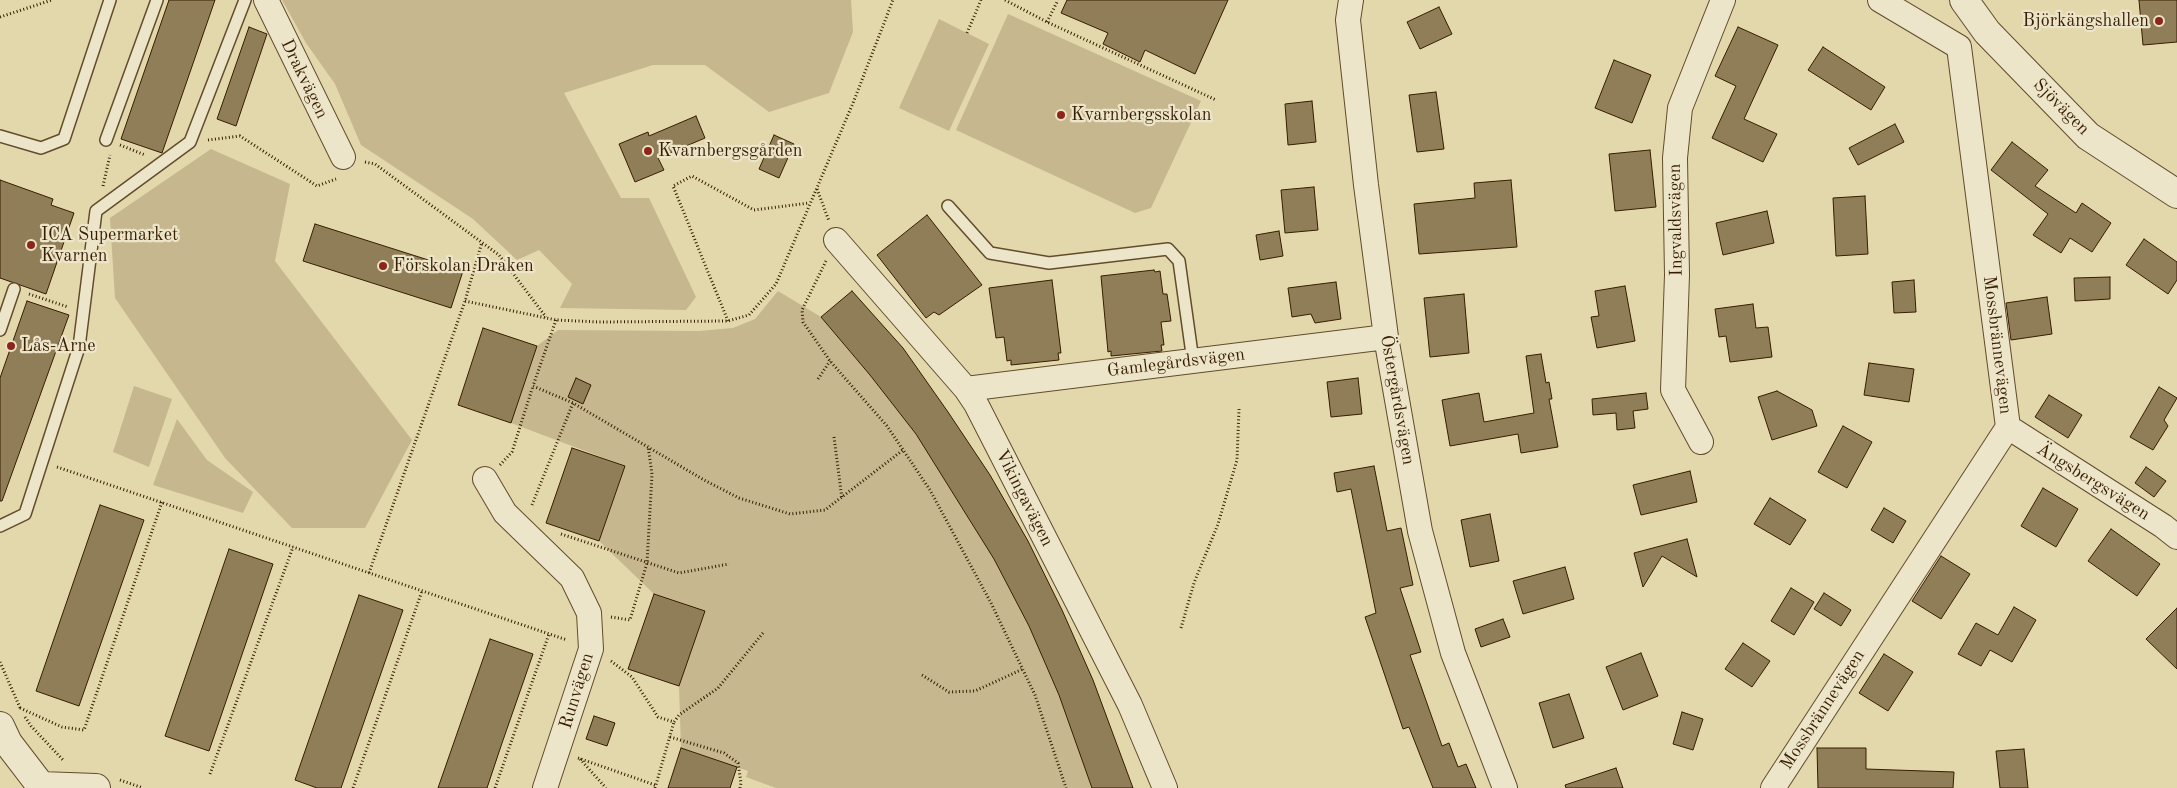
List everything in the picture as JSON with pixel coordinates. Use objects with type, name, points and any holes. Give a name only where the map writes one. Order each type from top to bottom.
[{"type":"street","name":"Drakvägen","points":[[266,0],[343,157]]},
{"type":"street","name":"Östergårdsvägen","points":[[1351,0],[1349,30],[1386,337],[1420,530],[1453,653],[1506,788]]},
{"type":"street","name":"Ingvaldsvägen","points":[[1701,442],[1673,390],[1677,276],[1675,158],[1680,108],[1723,0]]},
{"type":"street","name":"Mossbrännevägen","points":[[1773,788],[2008,428],[1960,47],[1880,0]]},
{"type":"street","name":"Sjövägen","points":[[1964,0],[1987,32],[2088,136],[2177,194]]},
{"type":"street","name":"Vikingavägen","points":[[836,240],[966,389],[1130,704],[1165,788]]},
{"type":"street","name":"Gamlegårdsvägen","points":[[966,389],[1386,337]]},
{"type":"street","name":"Ängsbergsvägen","points":[[2008,428],[2163,526],[2177,537]]},
{"type":"street","name":"Runvägen","points":[[486,479],[505,513],[572,578],[588,613],[591,648],[545,788]]},
{"type":"street","points":[[10,717],[8,743],[41,787],[96,788]]},
{"type":"lane","points":[[0,136],[41,148],[64,139],[110,0]]},
{"type":"lane","points":[[109,141],[158,0]]},
{"type":"lane","points":[[0,526],[26,514],[79,347],[96,211],[190,142],[244,0]]},
{"type":"lane","points":[[948,206],[990,253],[1049,263],[1168,249],[1179,261],[1193,361]]},
{"type":"lane","points":[[0,330],[14,289]]},
{"type":"path","points":[[0,17],[52,0]]},
{"type":"path","points":[[465,301],[556,320],[598,322],[728,321],[749,315],[776,284],[893,0]]},
{"type":"path","points":[[966,33],[981,0]]},
{"type":"path","points":[[1005,0],[1216,100]]},
{"type":"path","points":[[1048,22],[1058,0]]},
{"type":"path","points":[[190,142],[240,136],[317,186],[344,176],[343,157],[375,164],[499,255],[546,317]]},
{"type":"path","points":[[96,211],[109,141],[162,162]]},
{"type":"path","points":[[728,321],[673,186],[692,176],[754,210],[810,203]]},
{"type":"path","points":[[817,188],[836,240],[802,310],[803,322],[830,361],[887,426],[935,499],[991,603],[1035,695],[1066,788]]},
{"type":"path","points":[[369,573],[465,301],[482,242]]},
{"type":"path","points":[[14,289],[84,313]]},
{"type":"path","points":[[486,479],[512,452],[556,320]]},
{"type":"path","points":[[818,379],[830,361]]},
{"type":"path","points":[[534,386],[573,402],[704,480],[739,498],[790,514],[825,510],[842,499],[903,450]]},
{"type":"path","points":[[532,505],[573,402]]},
{"type":"path","points":[[1182,628],[1194,583],[1218,524],[1237,460],[1239,409]]},
{"type":"path","points":[[834,437],[842,499]]},
{"type":"path","points":[[588,613],[630,620],[647,563],[652,474],[648,446]]},
{"type":"path","points":[[42,463],[591,648],[606,656],[632,677],[658,717],[674,722]]},
{"type":"path","points":[[10,717],[84,730],[162,502]]},
{"type":"path","points":[[542,548],[557,533],[679,574],[729,564]]},
{"type":"path","points":[[210,774],[293,547]]},
{"type":"path","points":[[354,788],[422,591]]},
{"type":"path","points":[[606,788],[580,758],[655,787],[674,722],[679,715],[718,688],[763,633]]},
{"type":"path","points":[[495,788],[549,634]]},
{"type":"path","points":[[0,662],[10,717]]},
{"type":"path","points":[[922,675],[949,692],[975,691],[1023,669]]},
{"type":"path","points":[[10,717],[31,726]]},
{"type":"path","points":[[670,737],[724,753],[738,763],[742,783],[740,788]]},
{"type":"shaded area","points":[[282,0],[851,0],[853,32],[829,93],[769,112],[705,65],[653,65],[564,93],[621,198],[649,198],[696,297],[686,310],[560,308],[572,284],[539,250],[517,260],[473,219],[361,145],[335,84],[306,43]]},
{"type":"shaded area","points":[[1008,14],[1201,101],[1151,208],[1135,213],[956,130]]},
{"type":"shaded area","points":[[939,19],[989,44],[949,131],[899,108]]},
{"type":"shaded area","points":[[211,149],[290,184],[275,261],[412,440],[365,528],[292,528],[225,458],[115,298],[110,218]]},
{"type":"shaded area","points":[[778,291],[821,317],[916,434],[994,559],[1029,626],[1059,695],[1092,788],[776,788],[746,777],[748,771],[681,748],[679,686],[704,611],[654,594],[599,541],[625,466],[511,423],[537,346],[558,330],[699,331],[733,328],[755,319]]},
{"type":"shaded area","points":[[134,386],[172,399],[149,467],[113,452]]},
{"type":"shaded area","points":[[177,419],[207,460],[253,492],[243,513],[153,485]]},
{"type":"building","points":[[169,0],[215,0],[162,153],[121,139]]},
{"type":"building","points":[[1067,0],[1228,0],[1195,74],[1145,50],[1140,62],[1103,44],[1108,33],[1061,13]]},
{"type":"building","name":"Björkängshallen","points":[[2139,0],[2177,0],[2177,42],[2143,45]]},
{"type":"building","points":[[1439,7],[1452,34],[1420,49],[1407,22]]},
{"type":"building","points":[[249,27],[267,34],[236,126],[217,119]]},
{"type":"building","points":[[1738,27],[1778,45],[1744,119],[1777,134],[1763,162],[1712,138],[1736,86],[1715,76]]},
{"type":"building","points":[[1823,47],[1885,87],[1871,110],[1808,70]]},
{"type":"building","points":[[1614,60],[1651,75],[1632,123],[1595,108]]},
{"type":"building","points":[[1436,92],[1444,149],[1417,152],[1409,95]]},
{"type":"building","points":[[1312,101],[1316,142],[1288,145],[1285,104]]},
{"type":"building","name":"Kvarnbergsgården","points":[[696,116],[705,138],[658,158],[664,170],[635,182],[619,144],[648,132],[649,136]]},
{"type":"building","points":[[1895,124],[1904,142],[1858,165],[1849,148]]},
{"type":"building","points":[[774,135],[794,144],[779,178],[759,169]]},
{"type":"building","points":[[2012,142],[2048,170],[2035,186],[2076,213],[2082,203],[2111,223],[2092,252],[2070,238],[2061,253],[2033,235],[2048,214],[1991,170]]},
{"type":"building","points":[[1650,150],[1656,207],[1615,211],[1609,154]]},
{"type":"building","name":"ICA Supermarket Kvarnen","points":[[0,180],[53,199],[51,205],[74,213],[46,294],[0,278]]},
{"type":"building","points":[[1511,180],[1517,247],[1419,254],[1414,204],[1475,198],[1474,183]]},
{"type":"building","points":[[1314,187],[1318,230],[1285,233],[1281,190]]},
{"type":"building","points":[[1865,196],[1868,254],[1836,256],[1833,198]]},
{"type":"building","points":[[1767,211],[1774,243],[1723,255],[1716,223]]},
{"type":"building","points":[[927,215],[982,285],[939,315],[934,312],[926,318],[877,255]]},
{"type":"building","name":"Förskolan Draken","points":[[315,224],[463,271],[451,308],[303,261]]},
{"type":"building","points":[[1279,231],[1283,256],[1260,260],[1256,235]]},
{"type":"building","points":[[2144,239],[2177,262],[2177,280],[2168,294],[2126,265]]},
{"type":"building","points":[[1154,270],[1155,272],[1160,271],[1163,294],[1167,294],[1171,321],[1161,322],[1164,345],[1161,345],[1162,351],[1111,356],[1111,351],[1108,352],[1101,276]]},
{"type":"building","points":[[2110,277],[2110,299],[2075,301],[2074,278]]},
{"type":"building","points":[[1052,280],[1061,353],[1058,353],[1059,360],[1011,365],[1011,360],[1007,361],[1004,337],[996,338],[989,288]]},
{"type":"building","points":[[1914,280],[1916,312],[1894,313],[1892,282]]},
{"type":"building","points":[[1336,282],[1341,319],[1315,323],[1311,314],[1292,317],[1288,288]]},
{"type":"building","points":[[1625,286],[1635,341],[1597,348],[1591,317],[1599,316],[1595,291]]},
{"type":"building","points":[[852,291],[903,348],[990,475],[1028,541],[1062,610],[1093,680],[1133,788],[1092,788],[1059,695],[1029,626],[994,559],[916,434],[821,317]]},
{"type":"building","points":[[1464,294],[1469,353],[1430,357],[1424,298]]},
{"type":"building","points":[[2047,297],[2052,334],[2011,340],[2006,303]]},
{"type":"building","points":[[27,301],[69,315],[2,501],[0,501],[0,378]]},
{"type":"building","points":[[1753,304],[1756,328],[1768,327],[1772,357],[1730,362],[1726,336],[1719,337],[1715,309]]},
{"type":"building","points":[[483,328],[537,346],[511,423],[458,405]]},
{"type":"building","points":[[1541,354],[1546,383],[1549,382],[1552,399],[1549,399],[1558,447],[1521,453],[1518,434],[1450,446],[1442,400],[1479,393],[1484,422],[1534,413],[1526,356]]},
{"type":"building","points":[[1869,363],[1914,369],[1909,402],[1864,395]]},
{"type":"building","points":[[576,378],[591,385],[583,404],[568,397]]},
{"type":"building","points":[[1358,378],[1362,414],[1331,417],[1327,382]]},
{"type":"building","points":[[2159,387],[2177,398],[2164,420],[2168,426],[2153,450],[2130,437]]},
{"type":"building","points":[[1777,391],[1812,410],[1817,426],[1772,440],[1758,397]]},
{"type":"building","points":[[1646,393],[1648,409],[1633,411],[1635,428],[1617,430],[1616,413],[1593,415],[1592,399]]},
{"type":"building","points":[[2049,395],[2082,415],[2068,438],[2035,417]]},
{"type":"building","points":[[1843,426],[1872,442],[1847,488],[1818,472]]},
{"type":"building","points":[[572,448],[625,466],[599,541],[546,523]]},
{"type":"building","points":[[1374,466],[1387,531],[1401,528],[1413,585],[1400,588],[1421,652],[1410,655],[1442,746],[1449,743],[1458,767],[1466,764],[1476,788],[1433,788],[1409,727],[1403,729],[1365,617],[1376,613],[1351,489],[1337,492],[1334,473]]},
{"type":"building","points":[[2146,467],[2166,481],[2154,497],[2135,483]]},
{"type":"building","points":[[1690,471],[1697,502],[1641,515],[1633,485]]},
{"type":"building","points":[[2043,488],[2078,509],[2056,547],[2021,526]]},
{"type":"building","points":[[1770,498],[1806,520],[1790,545],[1754,524]]},
{"type":"building","points":[[100,505],[144,520],[79,706],[36,691]]},
{"type":"building","points":[[1884,508],[1906,521],[1893,543],[1871,530]]},
{"type":"building","points":[[1490,514],[1499,561],[1470,567],[1461,520]]},
{"type":"building","points":[[2111,529],[2160,564],[2137,596],[2088,561]]},
{"type":"building","points":[[1687,539],[1697,577],[1662,556],[1643,587],[1634,553]]},
{"type":"building","points":[[229,549],[273,564],[209,751],[165,736]]},
{"type":"building","points":[[1941,556],[1970,574],[1941,619],[1912,601]]},
{"type":"building","points":[[1565,567],[1574,599],[1523,614],[1513,581]]},
{"type":"building","points":[[1791,588],[1814,602],[1794,635],[1771,621]]},
{"type":"building","points":[[1824,593],[1851,610],[1841,626],[1814,609]]},
{"type":"building","points":[[654,594],[705,611],[679,686],[628,669]]},
{"type":"building","points":[[359,595],[403,610],[341,788],[317,788],[295,780]]},
{"type":"building","points":[[2014,607],[2036,620],[2012,662],[1990,650],[1981,666],[1958,654],[1976,623],[1998,635]]},
{"type":"building","points":[[2177,608],[2177,669],[2146,639]]},
{"type":"building","points":[[1503,619],[1510,637],[1481,647],[1475,629]]},
{"type":"building","points":[[490,639],[533,654],[487,788],[438,788]]},
{"type":"building","points":[[1743,643],[1770,661],[1752,687],[1725,669]]},
{"type":"building","points":[[1641,653],[1658,696],[1623,710],[1606,667]]},
{"type":"building","points":[[1884,654],[1913,672],[1888,711],[1859,693]]},
{"type":"building","points":[[1569,694],[1584,738],[1553,748],[1539,703]]},
{"type":"building","points":[[1682,712],[1703,719],[1693,750],[1673,744]]},
{"type":"building","points":[[594,716],[615,723],[607,746],[586,739]]},
{"type":"building","points":[[681,748],[737,767],[730,788],[668,788]]},
{"type":"building","points":[[1817,748],[1866,748],[1866,769],[1954,772],[1953,788],[1818,788]]},
{"type":"building","points":[[2024,749],[2028,788],[2000,788],[1996,751]]},
{"type":"building","points":[[1616,768],[1623,788],[1566,788],[1565,785]]},
{"type":"place","name":"Björkängshallen","points":[[2159,21]]},
{"type":"place","name":"Kvarnbergsskolan","points":[[1061,115]]},
{"type":"place","name":"Kvarnbergsgården","points":[[648,151]]},
{"type":"place","name":"ICA Supermarket Kvarnen","points":[[31,245]]},
{"type":"place","name":"Förskolan Draken","points":[[383,266]]},
{"type":"place","name":"Lås-Arne","points":[[11,346]]}]
